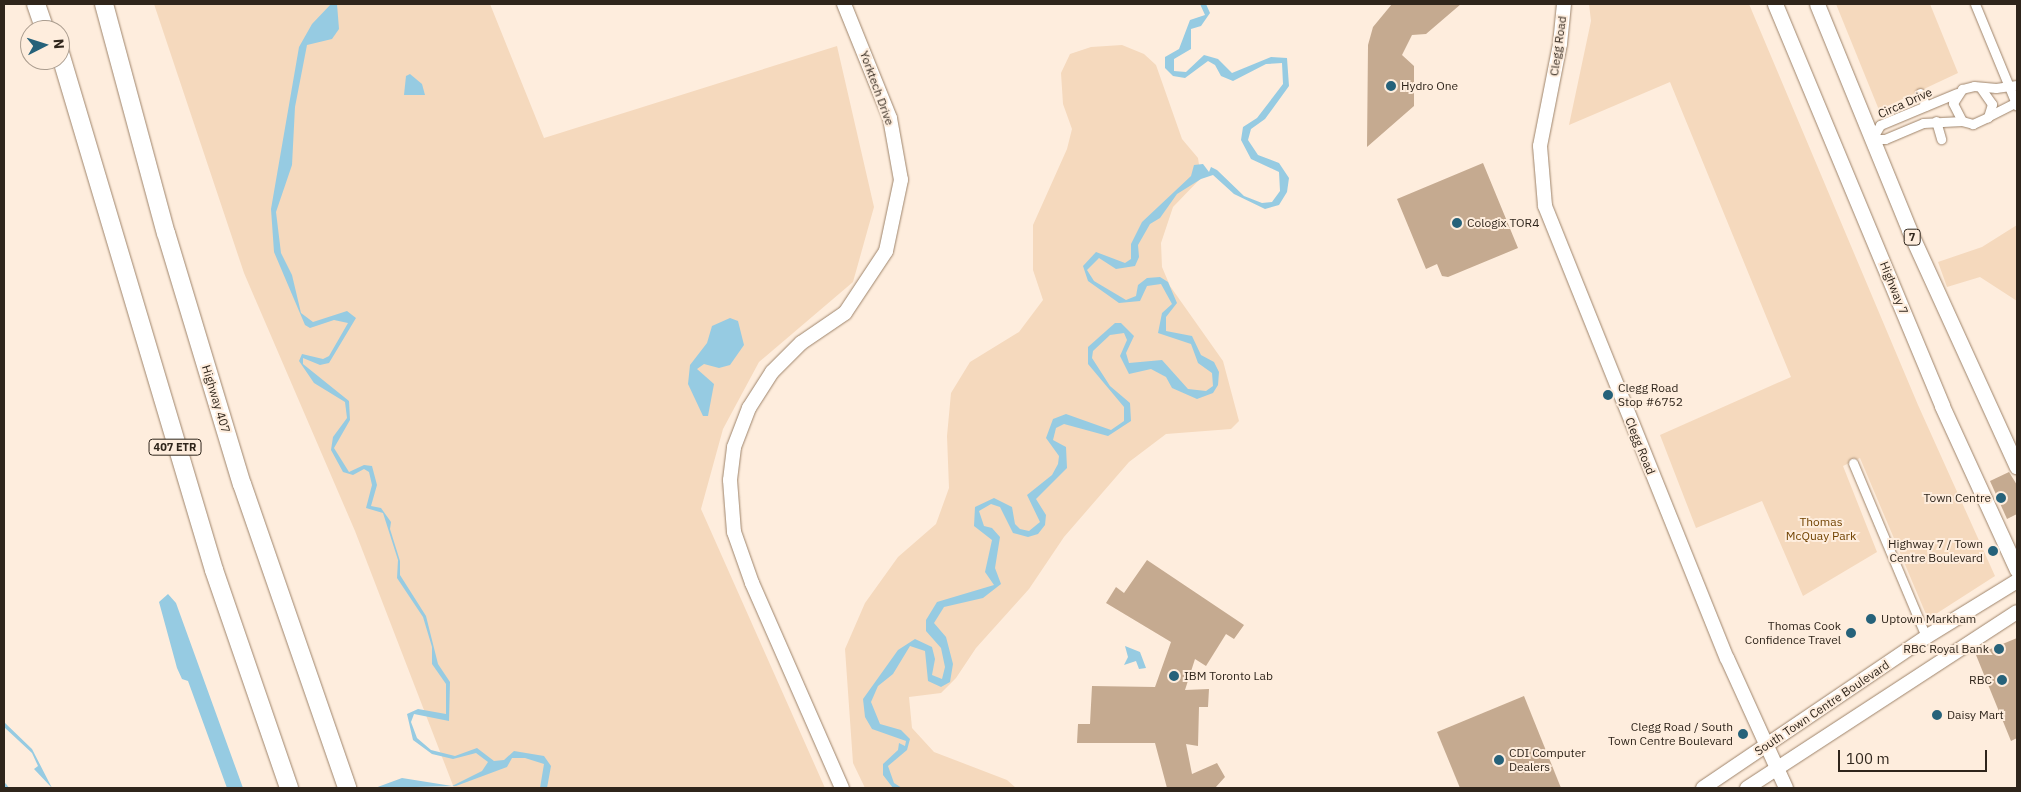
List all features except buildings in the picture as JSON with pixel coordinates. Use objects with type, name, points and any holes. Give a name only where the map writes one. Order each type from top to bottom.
[{"type":"highway","points":[[36,4],[42,20]]},
{"type":"highway","points":[[48,4],[52,20]]},
{"type":"highway","name":"Highway 407","points":[[104,4],[166,233],[242,484],[347,788]]},
{"type":"highway","points":[[60,70],[72,102]]},
{"type":"highway","name":"407 ETR","points":[[64,70],[72,102],[214,570],[289,788]]},
{"type":"main road","name":"Highway 7","points":[[1775,4],[1942,406],[2017,570]]},
{"type":"main road","name":"7","points":[[1816,4],[1971,371],[2017,466]]},
{"type":"street","name":"Yorktech Drive","points":[[842,788],[752,583],[734,532],[730,480],[734,447],[749,408],[772,372],[801,343],[845,314],[886,251],[897,194],[894,179],[897,175],[890,118],[844,4]]},
{"type":"street","name":"Clegg Road","points":[[1564,4],[1560,44],[1540,146],[1545,206],[1764,744],[1778,768],[1786,788]]},
{"type":"street","points":[[1975,4],[2014,85],[2017,103],[1973,124],[1962,121],[1954,108],[1957,93],[1968,86],[2014,85]]},
{"type":"street","points":[[1980,87],[1992,104],[1988,117]]},
{"type":"street","points":[[1920,93],[1926,106]]},
{"type":"street","name":"Circa Drive","points":[[1957,93],[1880,125],[1872,139],[1885,139],[1936,121],[1962,121]]},
{"type":"street","points":[[1936,121],[1940,139]]},
{"type":"street","points":[[1853,463],[1926,637]]},
{"type":"street","name":"South Town Centre Boulevard","points":[[1703,788],[1764,744],[1926,637],[2017,581]]},
{"type":"street","name":"South Town Centre Boulevard","points":[[1748,788],[2017,612]]},
{"type":"green space","points":[[154,4],[490,4],[544,138],[837,46],[874,207],[853,282],[759,362],[723,429],[701,509],[825,788],[454,788],[355,531],[244,273]]},
{"type":"green space","name":"Thomas McQuay Park","points":[[1589,4],[1749,4],[1918,405],[1995,576],[1928,619],[1860,458],[1843,466],[1877,552],[1803,596],[1762,501],[1696,528],[1660,435],[1791,377],[1670,82],[1569,125],[1591,21]]},
{"type":"green space","points":[[1836,4],[1930,4],[1958,73],[1879,110]]},
{"type":"green space","points":[[1122,45],[1144,54],[1156,65],[1182,139],[1198,158],[1201,178],[1173,207],[1161,243],[1162,267],[1170,286],[1223,361],[1239,421],[1231,429],[1166,434],[1129,462],[1064,537],[1029,589],[976,648],[956,678],[941,693],[909,697],[912,728],[934,752],[1007,780],[1016,788],[865,788],[853,763],[845,649],[865,603],[898,557],[936,524],[949,488],[947,436],[951,393],[970,362],[1019,332],[1043,300],[1033,270],[1033,225],[1067,149],[1072,129],[1063,104],[1061,73],[1070,54],[1091,47]]},
{"type":"green space","points":[[2017,225],[2017,301],[1980,277],[1947,287],[1938,262],[1982,247]]},
{"type":"water","points":[[331,4],[337,4],[339,29],[332,39],[307,45],[295,107],[292,165],[276,212],[281,253],[292,275],[301,313],[313,322],[347,311],[356,318],[329,363],[320,365],[303,358],[303,364],[349,401],[350,420],[334,448],[349,472],[364,465],[372,466],[377,485],[371,506],[381,508],[391,522],[390,529],[400,561],[400,575],[426,616],[438,664],[450,682],[449,721],[414,714],[411,722],[417,738],[431,750],[455,756],[477,748],[494,761],[504,760],[514,751],[544,756],[551,766],[547,788],[540,788],[544,764],[525,758],[512,758],[507,767],[456,786],[375,788],[402,778],[452,786],[482,771],[488,762],[476,753],[453,759],[432,754],[413,740],[407,714],[418,709],[446,714],[446,684],[432,664],[432,647],[423,617],[397,578],[398,560],[383,513],[366,508],[372,485],[369,472],[364,469],[353,475],[343,472],[331,450],[333,437],[347,418],[345,402],[314,383],[299,361],[302,354],[323,359],[329,356],[348,323],[334,320],[310,328],[305,325],[274,252],[271,209],[299,47],[312,24]]},
{"type":"water","points":[[1200,4],[1206,4],[1210,13],[1201,26],[1191,29],[1191,49],[1174,59],[1174,71],[1186,72],[1204,55],[1218,59],[1232,73],[1271,57],[1287,58],[1289,86],[1265,119],[1251,129],[1248,140],[1258,155],[1279,163],[1289,178],[1287,192],[1279,205],[1265,209],[1234,194],[1213,175],[1201,179],[1177,194],[1160,218],[1150,224],[1138,245],[1139,257],[1135,266],[1116,269],[1099,258],[1087,270],[1094,281],[1126,300],[1136,296],[1138,285],[1147,278],[1160,277],[1168,282],[1177,303],[1166,317],[1166,331],[1192,336],[1201,355],[1214,362],[1219,372],[1218,385],[1213,393],[1197,399],[1172,388],[1166,377],[1151,369],[1129,374],[1120,356],[1127,340],[1124,333],[1110,335],[1093,351],[1092,358],[1110,386],[1130,403],[1131,421],[1108,436],[1064,424],[1056,428],[1053,440],[1066,447],[1067,468],[1036,499],[1046,515],[1045,525],[1038,534],[1028,537],[1013,533],[1000,507],[991,504],[979,511],[984,526],[992,528],[1000,537],[995,568],[1001,584],[983,598],[944,607],[934,623],[946,637],[953,664],[950,682],[941,687],[928,681],[925,651],[910,646],[893,674],[878,686],[871,702],[880,724],[901,730],[910,739],[907,750],[888,766],[894,783],[902,788],[893,788],[883,775],[883,764],[898,750],[899,743],[905,746],[906,741],[872,729],[865,717],[863,699],[898,650],[915,639],[932,647],[935,659],[932,675],[942,679],[945,667],[941,648],[926,631],[926,620],[937,602],[994,585],[985,572],[992,540],[974,526],[975,507],[994,498],[1012,507],[1015,524],[1020,529],[1029,531],[1040,522],[1027,495],[1052,475],[1058,464],[1059,456],[1046,438],[1053,419],[1066,414],[1111,430],[1124,421],[1124,407],[1088,364],[1088,347],[1115,323],[1121,323],[1134,336],[1126,353],[1129,363],[1162,360],[1188,389],[1206,391],[1213,386],[1212,373],[1198,363],[1191,344],[1158,333],[1162,313],[1172,304],[1161,284],[1147,286],[1140,301],[1119,303],[1088,281],[1083,266],[1096,252],[1125,263],[1131,259],[1131,244],[1142,222],[1191,176],[1194,165],[1203,164],[1209,172],[1211,167],[1217,170],[1244,196],[1262,203],[1272,202],[1280,191],[1279,172],[1251,159],[1241,140],[1243,127],[1257,118],[1283,84],[1282,63],[1266,64],[1233,81],[1221,76],[1215,65],[1208,61],[1185,78],[1173,76],[1165,68],[1165,57],[1179,49],[1190,20],[1205,15]]},
{"type":"water","points":[[410,74],[422,84],[425,95],[404,95],[406,76]]},
{"type":"water","points":[[730,318],[738,321],[744,345],[730,365],[719,368],[704,364],[697,369],[714,384],[708,416],[703,416],[688,384],[690,365],[707,343],[712,326]]},
{"type":"water","points":[[168,594],[176,603],[243,788],[227,788],[188,681],[182,679],[177,668],[159,602]]},
{"type":"water","points":[[1125,646],[1140,652],[1146,668],[1139,669],[1136,661],[1124,665],[1128,657]]},
{"type":"water","points":[[4,722],[32,749],[52,788],[34,769],[38,766],[32,753],[4,727]]},
{"type":"waterway","points":[[4,784],[7,788]]},
{"type":"place","name":"Hydro One","points":[[1391,86]]},
{"type":"place","name":"Cologix TOR4","points":[[1457,223]]},
{"type":"place","name":"Clegg Road Stop #6752","points":[[1608,395]]},
{"type":"place","name":"Town Centre","points":[[2001,498]]},
{"type":"place","name":"Highway 7 / Town Centre Boulevard","points":[[1993,551]]},
{"type":"place","name":"Uptown Markham","points":[[1871,619]]},
{"type":"place","name":"Thomas Cook Confidence Travel","points":[[1851,633]]},
{"type":"place","name":"RBC Royal Bank","points":[[1999,649]]},
{"type":"place","name":"IBM Toronto Lab","points":[[1174,676]]},
{"type":"place","name":"RBC","points":[[2002,680]]},
{"type":"place","name":"Daisy Mart","points":[[1937,715]]},
{"type":"place","name":"Clegg Road / South Town Centre Boulevard","points":[[1743,734]]},
{"type":"place","name":"CDI Computer Dealers","points":[[1499,760]]}]
